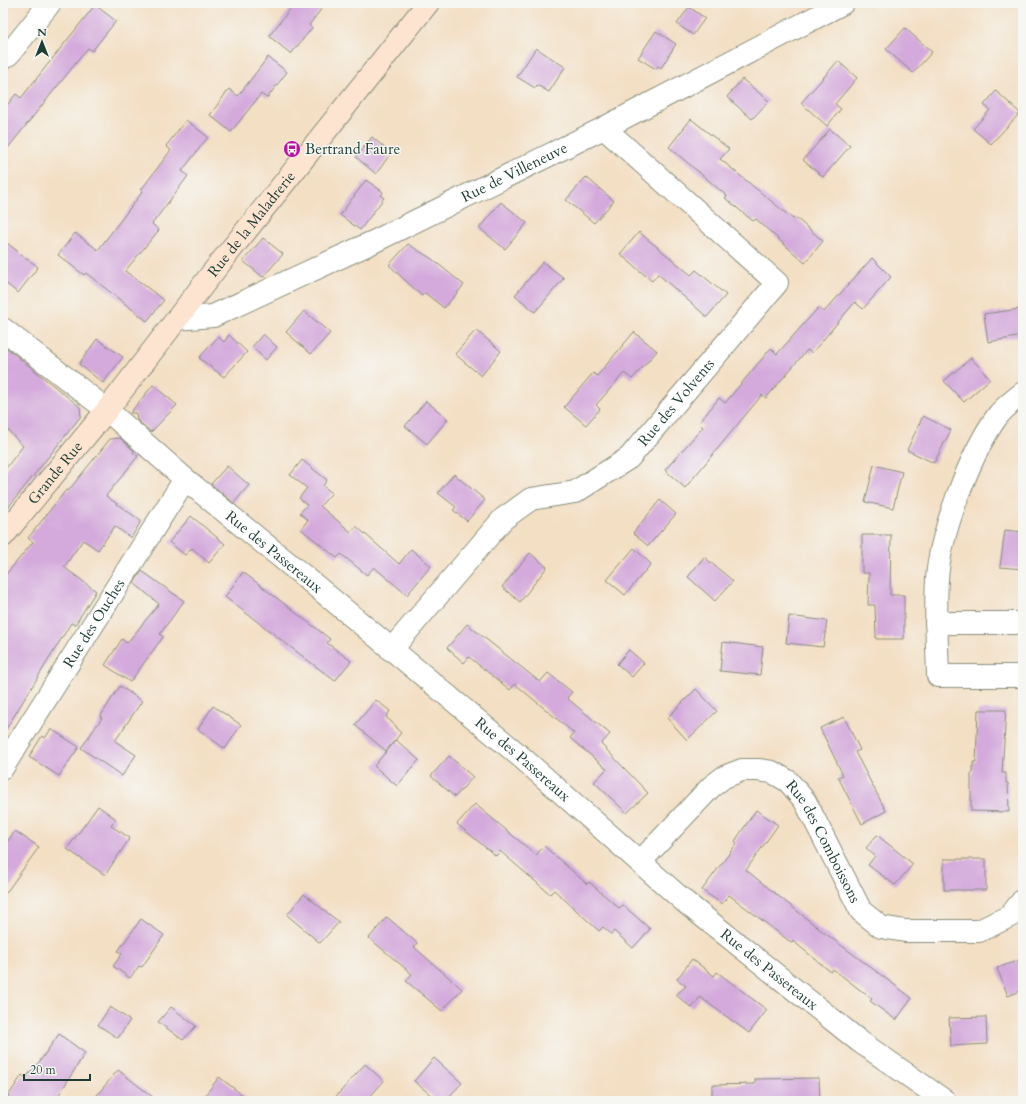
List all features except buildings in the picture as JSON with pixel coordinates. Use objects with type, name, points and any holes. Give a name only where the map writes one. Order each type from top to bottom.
[{"type":"main road","name":"Rue de la Maladrerie","points":[[107,410],[177,319],[428,3]]},
{"type":"main road","name":"Grande Rue","points":[[3,536],[107,410]]},
{"type":"street","points":[[3,58],[9,54],[50,3]]},
{"type":"street","name":"Rue de Villeneuve","points":[[177,319],[214,316],[373,242],[604,128],[843,3]]},
{"type":"street","name":"Rue des Volvents","points":[[391,650],[503,519],[531,499],[575,492],[629,458],[777,283],[604,128]]},
{"type":"street","name":"Rue des Passereaux","points":[[3,329],[107,410],[185,479],[520,756],[685,902],[859,1041],[945,1101]]},
{"type":"street","points":[[1023,393],[997,417],[978,449],[961,487],[946,531],[937,577],[936,623],[938,676],[1023,676]]},
{"type":"street","name":"Rue des Ouches","points":[[3,767],[185,479]]},
{"type":"street","points":[[936,623],[1023,623]]},
{"type":"street","name":"Rue des Comboissons","points":[[640,862],[711,787],[724,777],[742,770],[758,770],[772,772],[788,781],[805,800],[861,911],[881,926],[905,931],[979,931],[1010,916],[1023,900]]},
{"type":"place","name":"Bertrand Faure","points":[[292,149]]}]
